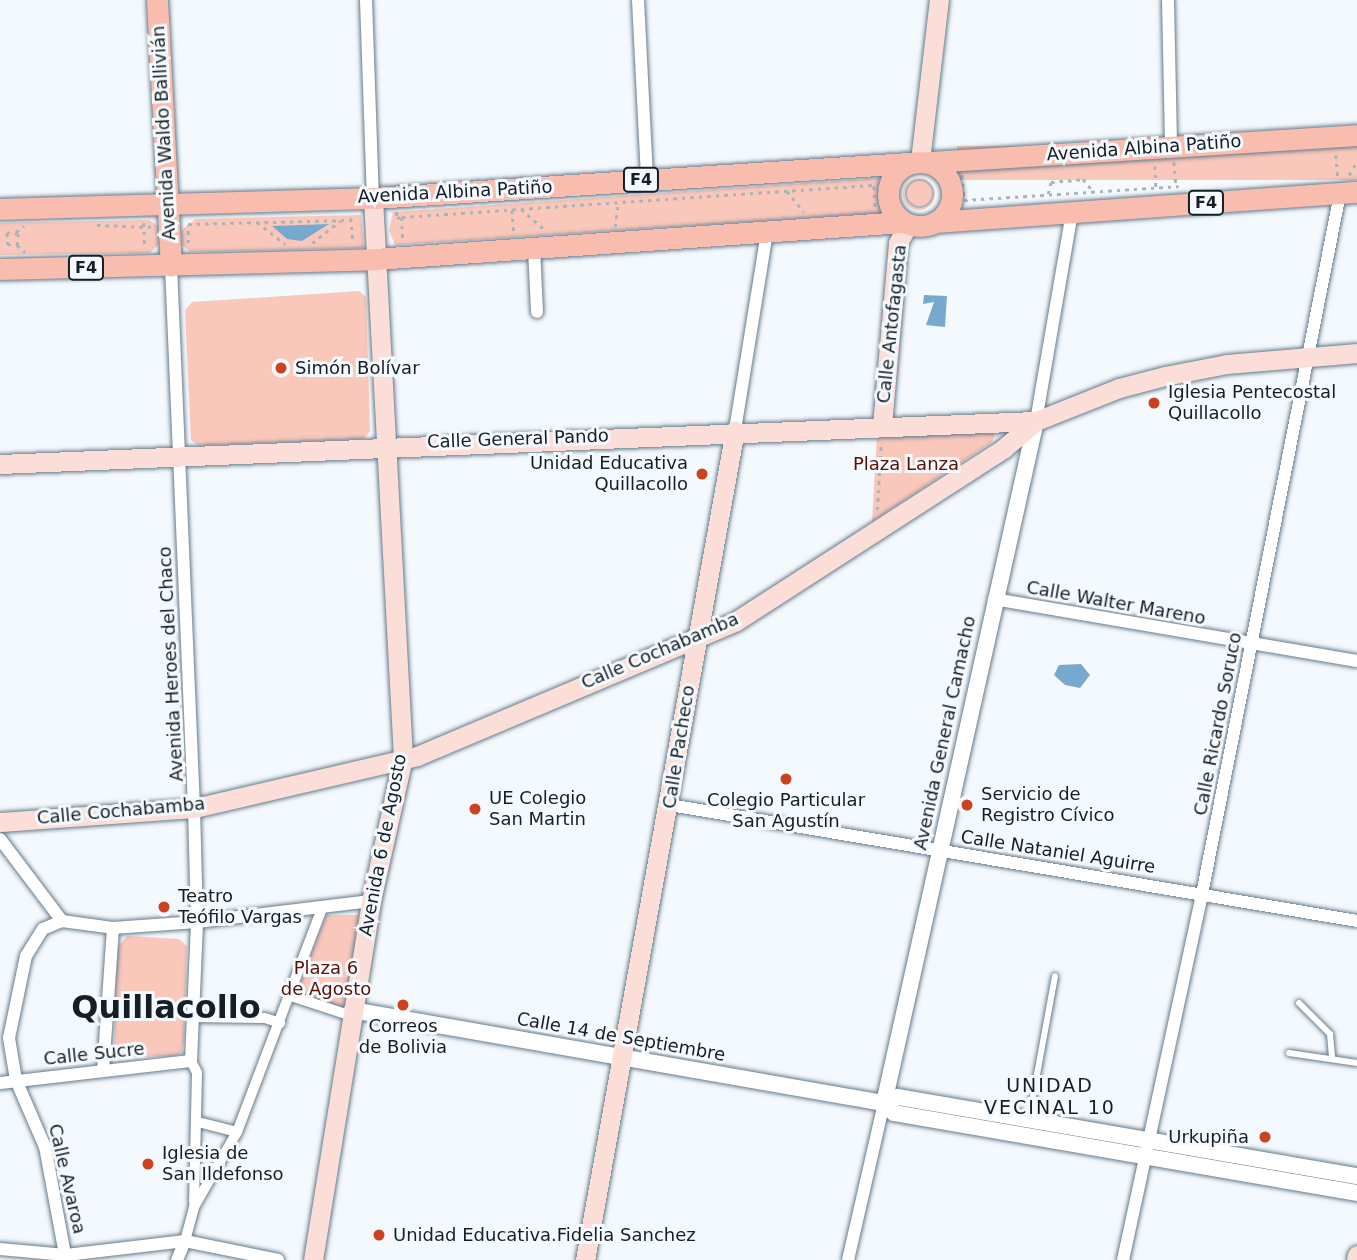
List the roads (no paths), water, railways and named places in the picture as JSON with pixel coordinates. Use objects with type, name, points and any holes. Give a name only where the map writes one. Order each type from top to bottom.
[{"type":"main road","name":"Avenida Waldo Ballivián","points":[[157,0],[171,266]]},
{"type":"main road","points":[[920,162],[939,0]]},
{"type":"main road","name":"Avenida Albina Patiño","points":[[0,209],[373,198],[920,162],[1167,155],[1357,135]]},
{"type":"main road","points":[[909,218],[890,206],[888,185],[900,168],[920,162],[941,169],[952,186],[950,207],[934,222]]},
{"type":"main road","name":"F4","points":[[0,269],[375,260],[540,239],[767,232],[909,218],[934,222],[1072,213],[1345,184]]},
{"type":"main road","name":"Avenida 6 de Agosto","points":[[313,1260],[371,901],[403,758],[373,198]]},
{"type":"main road","name":"Calle Antofagasta","points":[[882,425],[898,243],[909,218]]},
{"type":"main road","name":"Calle Cochabamba","points":[[0,821],[194,808],[403,758],[417,757],[736,621],[1003,448],[1036,421],[1119,388],[1165,376],[1227,364],[1357,353]]},
{"type":"main road","name":"Calle General Pando","points":[[0,464],[735,430],[1036,421]]},
{"type":"main road","name":"Calle Pacheco","points":[[585,1260],[670,805],[735,430]]},
{"type":"street","points":[[366,0],[373,198]]},
{"type":"street","points":[[638,0],[647,180]]},
{"type":"street","points":[[1167,155],[1168,0]]},
{"type":"street","name":"Calle Ricardo Soruco","points":[[1123,1260],[1202,894],[1345,184]]},
{"type":"street","name":"Avenida General Camacho","points":[[848,1260],[1036,421],[1072,213]]},
{"type":"street","name":"Calle Pacheco","points":[[735,430],[767,232]]},
{"type":"street","points":[[537,312],[540,239]]},
{"type":"street","name":"Avenida Heroes del Chaco","points":[[171,266],[197,922],[191,1061]]},
{"type":"street","name":"Calle Walter Mareno","points":[[994,599],[1357,662]]},
{"type":"street","name":"Calle Nataniel Aguirre","points":[[670,805],[1357,921]]},
{"type":"street","points":[[0,839],[62,921],[113,928],[197,922],[371,901]]},
{"type":"street","points":[[194,1207],[237,1132],[291,996],[322,908]]},
{"type":"street","name":"Calle Avaroa","points":[[62,921],[43,929],[26,956],[5,1037],[16,1080],[45,1147],[66,1257]]},
{"type":"street","points":[[103,1071],[113,928]]},
{"type":"street","points":[[291,996],[352,1013]]},
{"type":"street","name":"Calle 14 de Septiembre","points":[[352,1013],[884,1102],[898,1097],[1029,1120],[1149,1149],[1357,1193]]},
{"type":"street","points":[[193,1017],[265,1018],[280,1023]]},
{"type":"street","points":[[177,1260],[194,1207],[197,1073],[191,1061]]},
{"type":"street","name":"Calle Sucre","points":[[0,1083],[191,1061]]},
{"type":"street","name":"Calle 14 de Septiembre","points":[[884,1102],[894,1113],[1357,1175]]},
{"type":"street","points":[[198,1122],[237,1132]]},
{"type":"street","points":[[0,1249],[66,1257],[185,1241],[278,1260]]},
{"type":"lane","points":[[1029,1120],[1055,976]]},
{"type":"lane","points":[[1299,1003],[1330,1034],[1332,1059]]},
{"type":"lane","points":[[1289,1053],[1357,1063]]},
{"type":"water","points":[[329,224],[302,241],[287,239],[272,226]]},
{"type":"water","points":[[924,295],[947,296],[945,327],[926,325],[934,302],[923,304]]},
{"type":"water","points":[[1081,664],[1090,675],[1080,688],[1065,685],[1054,675],[1059,665]]},
{"type":"place","name":"Simón Bolívar","points":[[281,368]]},
{"type":"place","name":"Iglesia Pentecostal Quillacollo","points":[[1154,403]]},
{"type":"place","name":"Unidad Educativa Quillacollo","points":[[702,474]]},
{"type":"place","name":"Colegio Particular San Agustín","points":[[786,779]]},
{"type":"place","name":"Servicio de Registro Cívico","points":[[967,805]]},
{"type":"place","name":"UE Colegio San Martin","points":[[475,809]]},
{"type":"place","name":"Teatro Teófilo Vargas","points":[[164,907]]},
{"type":"place","name":"Correos de Bolivia","points":[[403,1005]]},
{"type":"place","name":"Urkupiña","points":[[1265,1137]]},
{"type":"place","name":"Iglesia de San Ildefonso","points":[[148,1164]]},
{"type":"place","name":"Unidad Educativa.Fidelia Sanchez","points":[[379,1235]]},
{"type":"district","name":"Quillacollo","points":[[166,1007]]},
{"type":"district","name":"UNIDAD VECINAL 10","points":[[1050,1097]]},
{"type":"park label","name":"Plaza Lanza","points":[[906,464]]},
{"type":"park label","name":"Plaza 6 de Agosto","points":[[326,979]]}]
